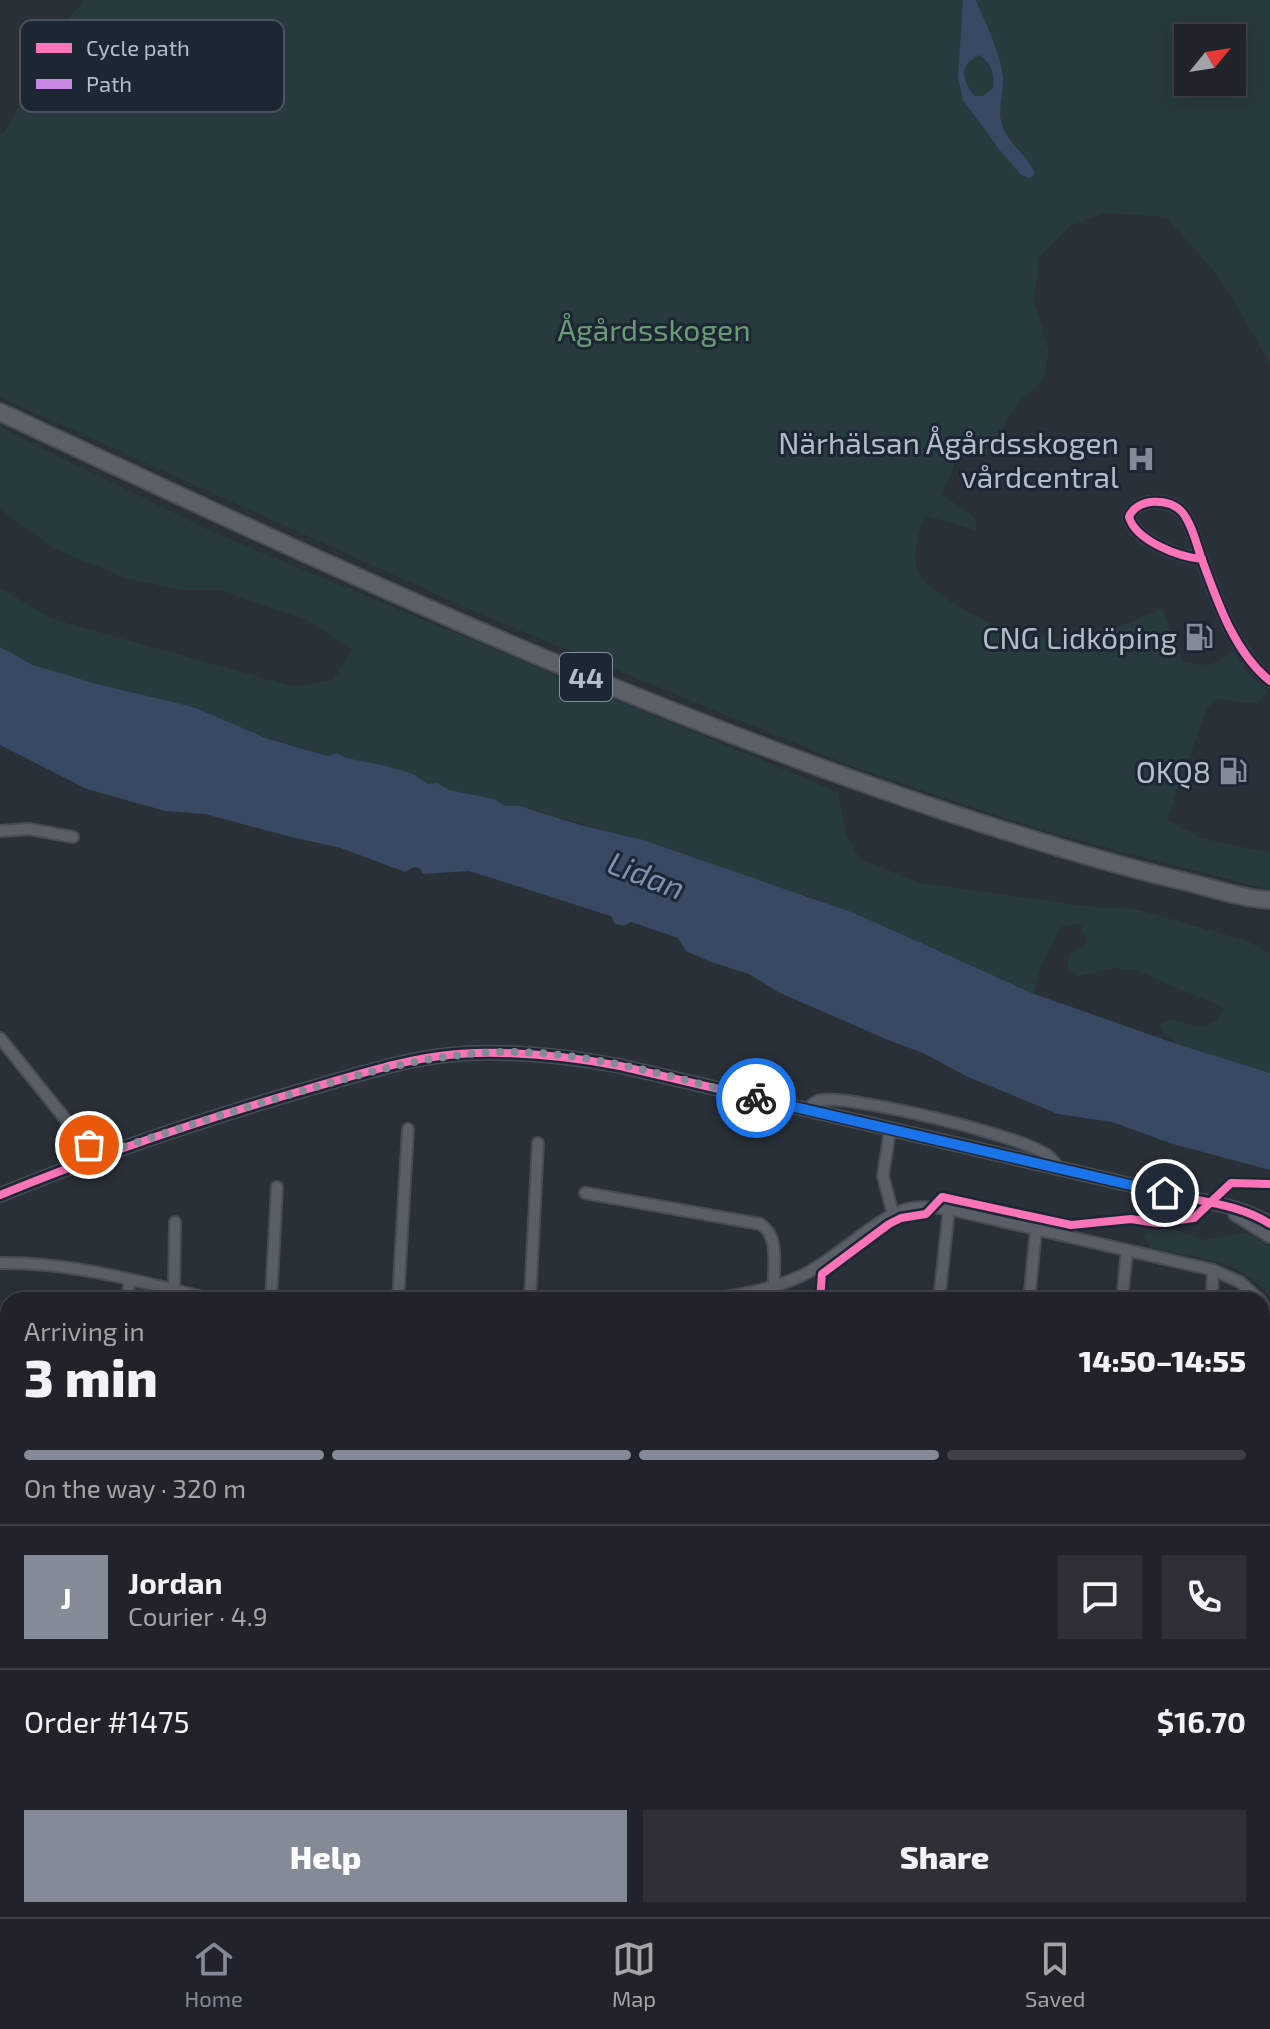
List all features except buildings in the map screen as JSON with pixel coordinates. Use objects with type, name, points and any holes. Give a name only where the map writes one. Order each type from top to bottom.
[{"type":"main road","name":"44","points":[[0,412],[403,599],[583,676],[856,783],[1153,874],[1270,900]]},
{"type":"main road","name":"44","points":[[1252,898],[1270,907]]},
{"type":"street","points":[[1202,559],[1158,545],[1136,532],[1129,517],[1132,510],[1138,505],[1156,502],[1177,507],[1185,516],[1229,627],[1248,657],[1270,681]]},
{"type":"street","points":[[0,831],[29,829],[73,837]]},
{"type":"street","points":[[0,1038],[95,1156]]},
{"type":"street","points":[[0,1195],[95,1156],[343,1079],[403,1063],[454,1054],[507,1052],[570,1057],[620,1066],[1247,1211],[1270,1224]]},
{"type":"street","points":[[807,1110],[814,1102],[825,1099],[882,1106],[1008,1139],[1046,1154],[1059,1168]]},
{"type":"street","points":[[398,1292],[408,1129]]},
{"type":"street","points":[[890,1130],[883,1176],[893,1214]]},
{"type":"street","points":[[530,1292],[538,1143]]},
{"type":"street","points":[[271,1292],[277,1187]]},
{"type":"street","points":[[585,1193],[760,1224],[773,1238],[774,1285]]},
{"type":"street","points":[[1218,1205],[1270,1236]]},
{"type":"street","points":[[745,1292],[794,1279],[822,1265],[893,1214],[914,1207],[949,1209],[1213,1270],[1240,1282],[1250,1292]]},
{"type":"street","points":[[940,1292],[949,1209]]},
{"type":"street","points":[[174,1290],[175,1222]]},
{"type":"street","points":[[1030,1292],[1036,1230]]},
{"type":"street","points":[[1123,1292],[1127,1250]]},
{"type":"street","points":[[0,1263],[38,1263],[86,1269],[182,1292]]},
{"type":"street","points":[[1212,1292],[1213,1270]]},
{"type":"street","points":[[128,1292],[129,1280]]},
{"type":"green space","name":"Ågårdsskogen","points":[[84,0],[963,0],[963,100],[998,148],[1025,156],[1003,125],[1000,67],[976,0],[1270,0],[1270,364],[1232,297],[1166,217],[1106,213],[1070,226],[1040,256],[1034,299],[1049,352],[1043,381],[1018,402],[987,455],[957,458],[942,495],[975,517],[977,531],[925,515],[918,539],[916,564],[929,586],[975,616],[1011,630],[1068,639],[1087,638],[1162,609],[1183,662],[1210,664],[1221,660],[1232,650],[1248,673],[1267,691],[1257,704],[1216,699],[1206,710],[1167,820],[1201,838],[1270,853],[1270,890],[1040,830],[851,766],[487,617],[0,397],[0,134],[3,134],[20,104],[20,112],[284,112],[284,20],[68,20]]},
{"type":"green space","points":[[979,54],[991,69],[993,89],[983,96],[974,96],[966,84],[964,73],[968,63]]},
{"type":"green space","points":[[0,427],[217,534],[838,792],[846,834],[860,859],[920,883],[1093,907],[1136,909],[1247,941],[1270,953],[1270,1073],[1177,1044],[1163,1033],[1159,1024],[1175,1020],[1208,1025],[1224,1008],[1135,970],[1114,968],[1076,977],[1067,969],[1069,954],[1087,942],[1080,924],[1061,927],[1042,964],[1034,994],[814,898],[750,879],[673,850],[520,806],[506,806],[494,799],[449,790],[437,783],[428,784],[413,774],[345,758],[337,753],[328,756],[33,665],[0,647],[0,588],[52,619],[295,687],[333,680],[352,650],[311,622],[221,590],[181,590],[125,578],[53,548],[0,509]]},
{"type":"green space","points":[[1176,1230],[1205,1240],[1249,1234],[1270,1246],[1270,1292],[1264,1292],[1244,1274],[1230,1267],[1151,1247],[1145,1236],[1148,1231]]},
{"type":"water","points":[[963,0],[976,0],[1001,67],[1001,121],[1010,140],[1032,167],[1035,174],[1030,178],[1021,175],[963,100],[958,77]],"holes":[[[979,55],[987,61],[993,78],[993,88],[983,96],[975,96],[964,74],[968,64]]]},
{"type":"water","name":"Lidan","points":[[0,647],[33,665],[193,707],[266,738],[327,756],[337,753],[346,758],[386,766],[413,774],[428,784],[437,783],[449,790],[494,799],[505,806],[520,806],[643,840],[854,913],[1034,994],[1270,1073],[1270,1170],[1173,1144],[1112,1122],[1058,1114],[778,992],[749,974],[686,951],[678,938],[631,922],[624,926],[615,924],[611,916],[469,871],[423,874],[420,868],[414,867],[405,872],[341,848],[205,814],[165,811],[87,789],[0,745]]},
{"type":"cycle path","points":[[1202,559],[1193,558],[1182,555],[1149,540],[1133,526],[1129,517],[1138,506],[1153,502],[1169,504],[1182,512],[1191,528],[1213,590],[1236,640],[1270,681]]},
{"type":"cycle path","points":[[0,1195],[151,1138],[265,1101],[400,1063],[458,1054],[519,1053],[620,1066],[1219,1204],[1246,1212],[1270,1224]]},
{"type":"cycle path","points":[[821,1292],[822,1274],[889,1224],[901,1218],[926,1214],[942,1197],[1071,1225],[1131,1219],[1157,1223],[1194,1218],[1231,1183],[1270,1184]]},
{"type":"way so far","points":[[89,1145],[95,1156],[343,1079],[403,1063],[454,1054],[507,1052],[557,1055],[620,1066],[756,1098]]},
{"type":"place","name":"Närhälsan Ågårdsskogen vårdcentral","points":[[1141,459]]},
{"type":"place","name":"CNG Lidköping","points":[[1199,637]]},
{"type":"place","name":"OKQ8","points":[[1233,771]]},
{"type":"route","points":[[756,1098],[1165,1193]]}]
